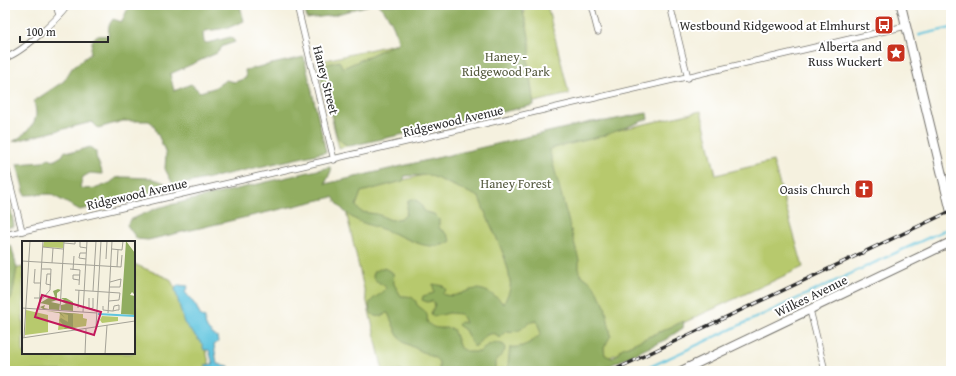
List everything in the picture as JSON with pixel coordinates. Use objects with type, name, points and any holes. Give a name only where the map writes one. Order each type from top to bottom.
[{"type":"main road","points":[[900,5],[951,212]]},
{"type":"main road","name":"Wilkes Avenue","points":[[681,371],[951,242]]},
{"type":"street","points":[[56,5],[59,15]]},
{"type":"street","points":[[5,58],[15,55],[25,47],[68,5]]},
{"type":"street","name":"Haney Street","points":[[297,5],[334,160]]},
{"type":"street","points":[[591,5],[598,32]]},
{"type":"street","points":[[670,5],[688,78]]},
{"type":"street","name":"Ridgewood Avenue","points":[[5,235],[688,78],[906,26]]},
{"type":"street","points":[[5,162],[22,231]]},
{"type":"street","points":[[810,310],[824,371]]},
{"type":"green space","points":[[129,5],[240,6],[244,21],[228,28],[205,31],[203,33],[204,42],[207,43],[231,37],[235,42],[223,46],[217,53],[170,74],[174,91],[191,84],[200,92],[214,88],[226,80],[235,82],[246,78],[245,70],[304,57],[326,152],[174,186],[165,169],[166,155],[163,146],[153,124],[149,121],[123,121],[98,128],[92,122],[12,142],[31,127],[36,115],[34,101],[64,81],[72,68],[90,54],[93,39],[98,36],[108,36],[109,25],[113,19],[122,22]]},
{"type":"green space","points":[[304,5],[369,5],[334,15],[307,19]]},
{"type":"green space","name":"Haney - Ridgewood Park","points":[[378,5],[520,5],[529,36],[530,55],[527,55],[534,105],[350,146],[344,143],[337,137],[332,112],[328,106],[323,91],[320,66],[339,61],[343,68],[398,43],[396,33],[391,22],[382,8]]},
{"type":"green space","name":"Haney - Ridgewood Park","points":[[523,5],[547,5],[569,94],[339,148],[318,62],[525,13]]},
{"type":"green space","points":[[701,111],[716,175],[773,161],[803,267],[580,371],[383,371],[342,194]]},
{"type":"green space","name":"Haney Forest","points":[[647,113],[648,119],[603,136],[549,149],[579,260],[579,273],[593,284],[605,306],[611,335],[604,348],[605,355],[612,358],[616,356],[621,349],[684,321],[683,328],[665,340],[598,371],[510,371],[508,364],[510,347],[518,347],[527,344],[541,334],[537,321],[528,324],[517,331],[506,331],[499,338],[496,334],[487,335],[476,346],[473,346],[465,330],[458,325],[460,322],[465,323],[461,314],[449,313],[433,317],[431,313],[435,305],[433,301],[427,302],[422,300],[423,296],[434,293],[433,284],[443,286],[446,290],[442,294],[450,296],[469,290],[484,290],[504,304],[510,290],[510,284],[505,259],[479,197],[429,175],[405,176],[403,181],[361,192],[356,206],[361,212],[377,214],[391,220],[402,218],[406,215],[408,200],[413,199],[419,202],[425,212],[434,214],[439,219],[439,228],[447,234],[451,241],[437,246],[423,245],[361,222],[346,213],[333,197],[148,240],[137,239],[127,225],[130,220],[157,208],[330,167],[331,171],[325,184],[591,122],[606,121]]},
{"type":"green space","points":[[90,147],[96,152],[102,174],[90,173],[83,177],[80,187],[84,189],[97,188],[110,183],[116,178],[123,177],[151,178],[165,183],[167,189],[80,210],[50,194],[25,195],[17,164],[42,162],[49,158],[53,161],[62,156],[65,151],[73,152]]},
{"type":"green space","points":[[5,181],[14,226],[5,228]]},
{"type":"green space","points":[[11,245],[17,268],[12,297],[5,306],[5,246]]},
{"type":"green space","points":[[135,264],[170,279],[203,338],[211,371],[5,371],[5,271],[22,267],[22,354],[135,354]]},
{"type":"green space","points":[[384,268],[393,273],[394,284],[401,296],[409,296],[413,298],[417,305],[425,312],[429,324],[435,328],[453,329],[460,348],[469,352],[480,352],[491,344],[497,343],[504,345],[505,350],[496,362],[495,367],[496,370],[503,368],[507,371],[439,371],[439,362],[435,358],[403,342],[397,334],[388,313],[383,316],[377,316],[373,315],[370,310],[370,302],[386,288],[374,279],[374,271]]},
{"type":"water","points":[[178,285],[188,286],[185,292],[196,306],[201,317],[205,318],[205,324],[208,329],[217,337],[218,342],[214,345],[217,364],[229,366],[229,371],[210,371],[205,365],[213,364],[209,350],[204,350],[202,344],[184,323],[175,289]]},
{"type":"waterway","points":[[919,35],[951,28]]},
{"type":"waterway","points":[[641,371],[945,230]]},
{"type":"railway","points":[[612,371],[951,211]]},
{"type":"place","name":"Westbound Ridgewood at Elmhurst","points":[[884,25]]},
{"type":"place","name":"Alberta and Russ Wuckert","points":[[896,53]]},
{"type":"place","name":"Oasis Church","points":[[864,189]]}]
